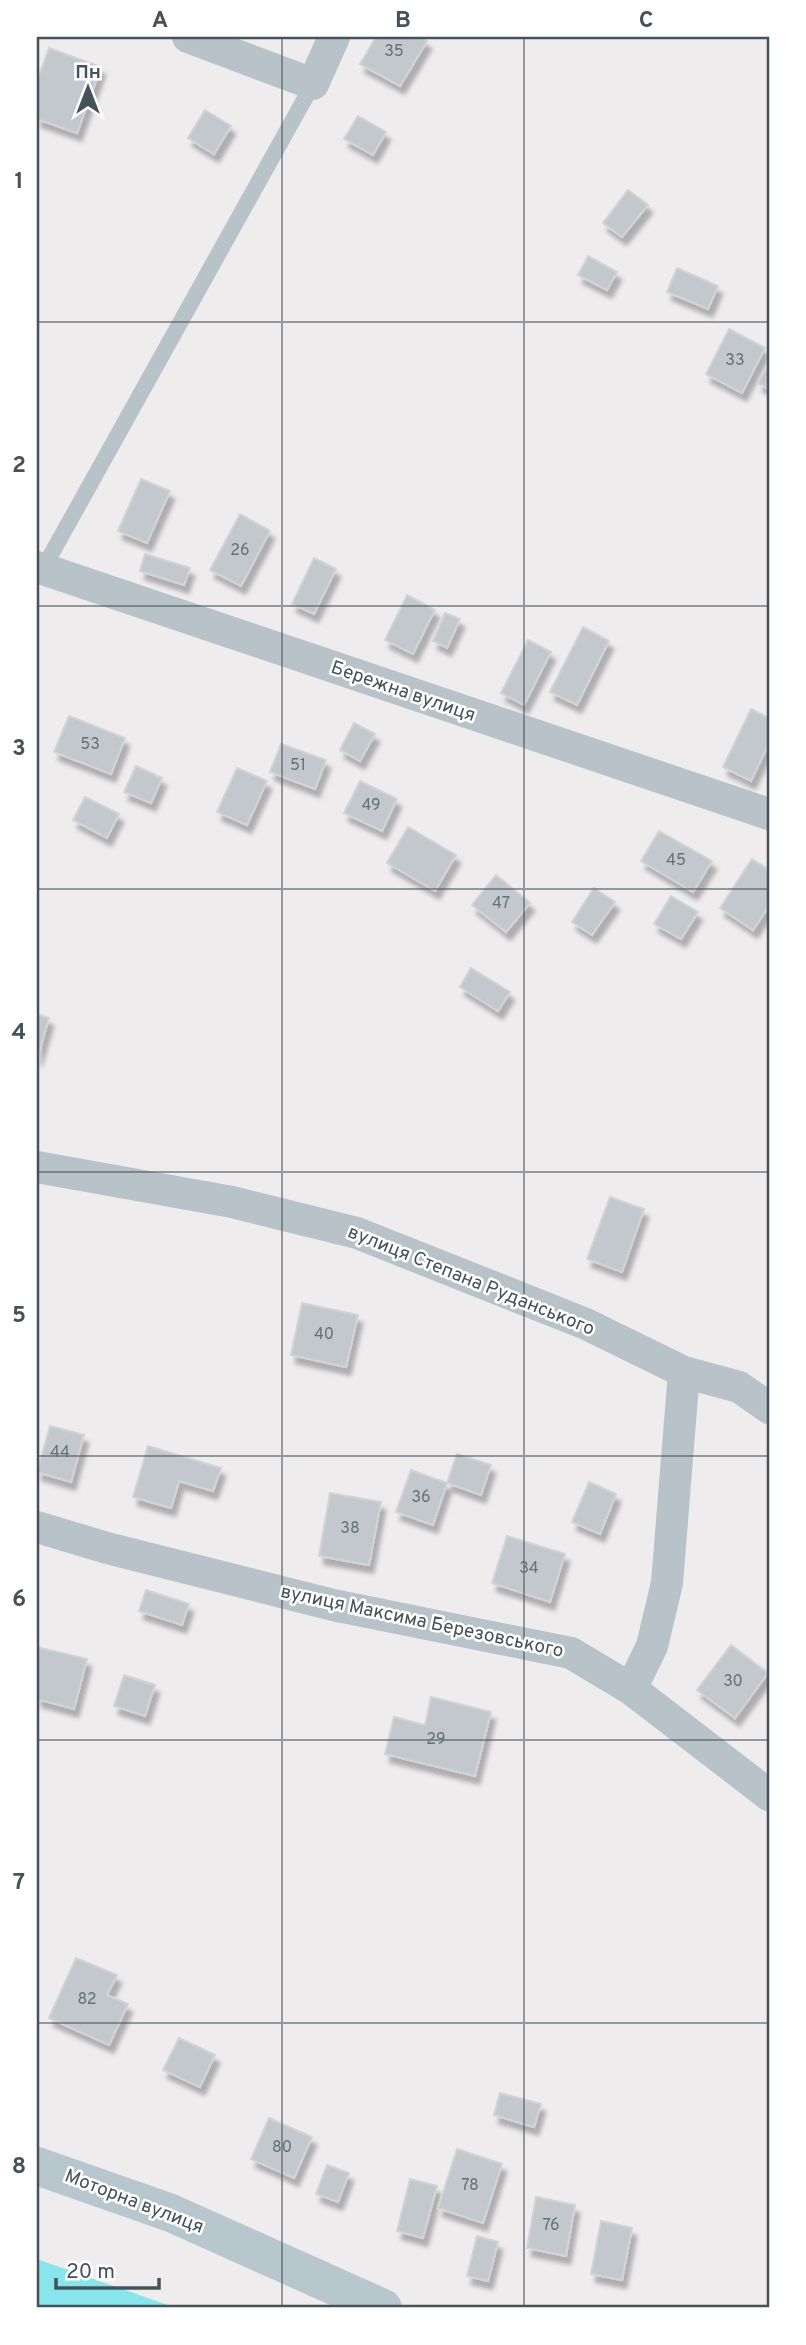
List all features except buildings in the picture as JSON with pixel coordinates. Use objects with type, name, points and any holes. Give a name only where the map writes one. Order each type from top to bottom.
[{"type":"street","points":[[188,37],[313,83],[334,37]]},
{"type":"street","name":"Бережна вулиця","points":[[40,568],[769,814]]},
{"type":"street","name":"вулиця Степана Руданського","points":[[37,1167],[232,1202],[357,1233],[586,1324],[684,1372],[739,1387],[769,1408]]},
{"type":"street","points":[[631,1689],[652,1646],[667,1583],[684,1372]]},
{"type":"street","name":"вулиця Максима Березовського","points":[[37,1527],[107,1549],[334,1605],[571,1653],[631,1689],[769,1795]]},
{"type":"street","name":"Моторна вулиця","points":[[37,2166],[171,2213],[383,2308]]},
{"type":"lane","points":[[40,568],[313,83]]},
{"type":"water","points":[[37,2259],[176,2308],[37,2308]]}]
